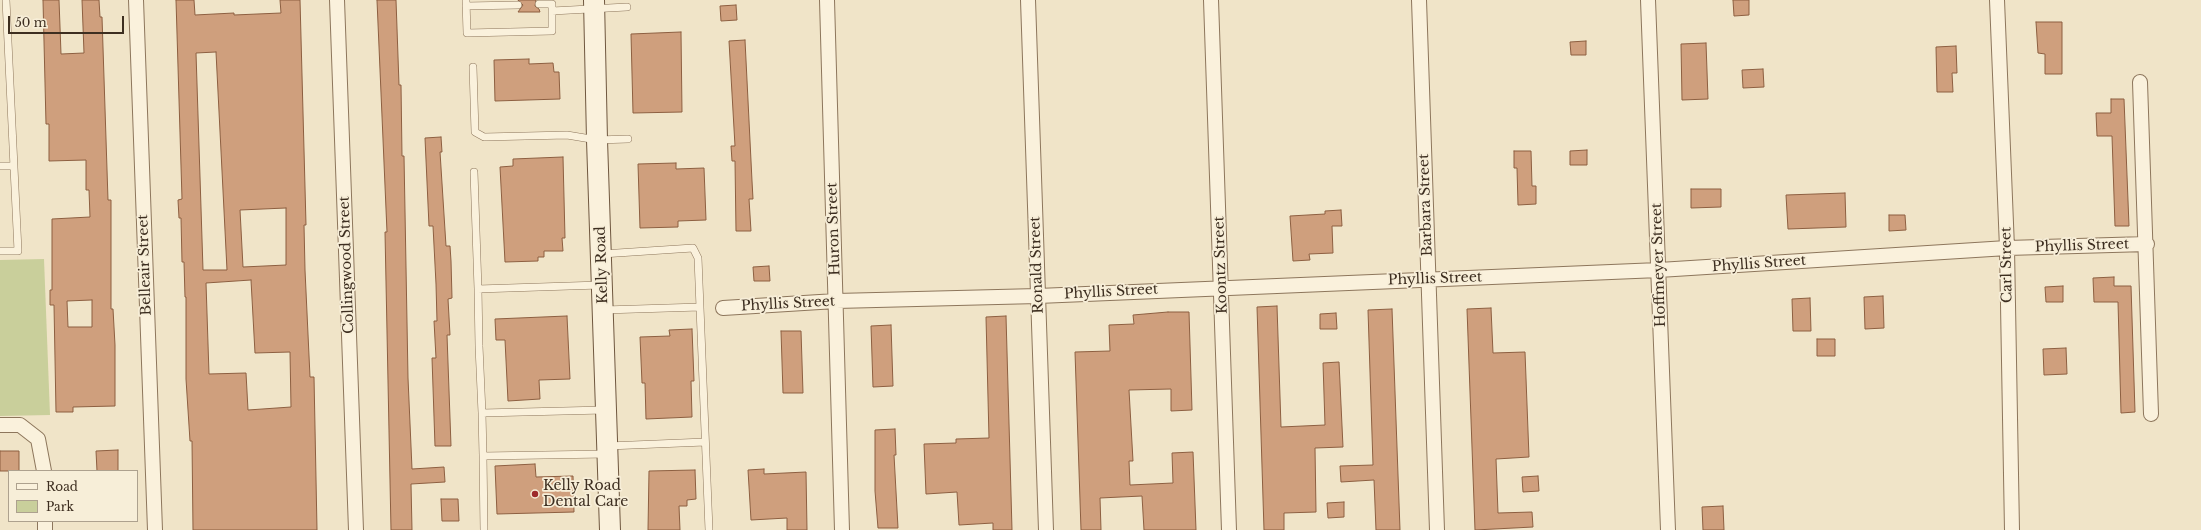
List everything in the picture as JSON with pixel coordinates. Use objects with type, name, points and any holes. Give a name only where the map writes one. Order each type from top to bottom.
[{"type":"street","name":"Belleair Street","points":[[136,0],[154,530]]},
{"type":"street","name":"Collingwood Street","points":[[337,0],[356,530]]},
{"type":"street","name":"Huron Street","points":[[827,0],[842,530]]},
{"type":"street","name":"Ronald Street","points":[[1028,0],[1046,530]]},
{"type":"street","name":"Koontz Street","points":[[1211,0],[1229,530]]},
{"type":"street","name":"Barbara Street","points":[[1419,0],[1437,530]]},
{"type":"street","name":"Hoffmeyer Street","points":[[1648,0],[1668,530]]},
{"type":"street","name":"Carl Street","points":[[1997,0],[2007,248],[2012,530]]},
{"type":"street","name":"Kelly Road","points":[[594,4],[610,530]]},
{"type":"street","name":"Phyllis Street","points":[[2140,82],[2151,414]]},
{"type":"street","name":"Phyllis Street","points":[[723,308],[836,301],[1038,296],[1221,287],[1659,270],[2007,248],[2146,244]]},
{"type":"street","points":[[0,426],[20,425],[38,439],[44,470]]},
{"type":"lane","points":[[0,251],[18,251],[6,0]]},
{"type":"lane","points":[[518,5],[466,3],[467,33],[552,31],[552,4],[539,4]]},
{"type":"lane","points":[[552,12],[594,4],[628,7]]},
{"type":"lane","points":[[473,67],[475,132],[484,137],[567,135],[597,140],[628,139]]},
{"type":"lane","points":[[0,166],[14,166]]},
{"type":"lane","points":[[474,172],[482,413],[484,530]]},
{"type":"lane","points":[[602,254],[693,248],[698,258],[709,530]]},
{"type":"lane","points":[[478,289],[602,284]]},
{"type":"lane","points":[[603,310],[700,307]]},
{"type":"lane","points":[[482,413],[606,410]]},
{"type":"lane","points":[[483,456],[608,450],[705,442]]},
{"type":"green space","points":[[44,259],[50,415],[0,416],[0,260]]},
{"type":"building","points":[[43,0],[59,0],[61,54],[84,53],[82,0],[99,0],[100,17],[102,17],[108,200],[111,200],[111,309],[113,309],[115,345],[115,406],[73,407],[73,412],[56,412],[54,305],[50,305],[50,290],[52,290],[52,219],[90,217],[89,190],[86,190],[86,160],[49,161],[49,124],[46,124]],"holes":[[[92,300],[92,327],[68,327],[67,301]]]},
{"type":"building","points":[[176,0],[194,0],[195,15],[234,13],[234,15],[281,13],[280,0],[300,0],[306,225],[304,225],[305,270],[310,377],[314,377],[317,530],[193,530],[192,441],[190,441],[186,379],[186,297],[184,262],[182,262],[181,218],[179,218],[178,200],[182,199]],"holes":[[[216,52],[227,270],[203,270],[196,53]],[[286,208],[286,265],[243,267],[240,210]],[[251,280],[255,353],[290,352],[291,407],[248,410],[246,373],[209,374],[206,283]]]},
{"type":"building","points":[[377,0],[396,0],[399,85],[401,85],[402,156],[404,156],[408,378],[412,469],[444,467],[445,482],[411,484],[412,530],[391,530],[385,232],[387,232]]},
{"type":"building","points":[[518,0],[536,0],[535,6],[540,12],[518,12],[523,5]]},
{"type":"building","points":[[1733,0],[1749,0],[1749,15],[1734,16]]},
{"type":"building","points":[[736,5],[737,20],[721,21],[720,6]]},
{"type":"building","points":[[2036,22],[2062,22],[2062,74],[2045,74],[2045,54],[2038,53]]},
{"type":"building","points":[[681,32],[682,112],[633,113],[631,34]]},
{"type":"building","points":[[745,40],[753,199],[749,199],[751,231],[736,231],[735,161],[732,161],[731,146],[735,146],[729,41]]},
{"type":"building","points":[[1586,41],[1586,55],[1571,55],[1570,42]]},
{"type":"building","points":[[1706,43],[1708,99],[1682,100],[1681,44]]},
{"type":"building","points":[[1956,46],[1957,73],[1952,73],[1953,92],[1937,92],[1936,47]]},
{"type":"building","points":[[529,59],[529,64],[553,63],[554,72],[559,72],[560,99],[495,101],[494,60]]},
{"type":"building","points":[[1763,69],[1764,87],[1743,88],[1742,70]]},
{"type":"building","points":[[2111,99],[2124,99],[2129,226],[2115,226],[2112,136],[2097,136],[2096,113],[2111,113]]},
{"type":"building","points":[[441,137],[442,152],[440,152],[446,246],[450,246],[451,261],[452,298],[448,299],[450,335],[447,335],[451,446],[435,446],[432,358],[436,358],[434,321],[437,321],[436,284],[433,226],[429,226],[425,138]]},
{"type":"building","points":[[1587,150],[1587,165],[1570,165],[1570,151]]},
{"type":"building","points":[[1514,151],[1531,151],[1532,186],[1536,186],[1536,204],[1518,205],[1517,168],[1514,168]]},
{"type":"building","points":[[563,157],[565,238],[562,238],[563,251],[544,251],[544,257],[538,257],[538,261],[505,262],[500,167],[513,166],[513,159]]},
{"type":"building","points":[[676,163],[676,169],[704,168],[706,220],[678,221],[678,227],[640,228],[638,164]]},
{"type":"building","points":[[1691,189],[1721,189],[1721,207],[1691,208]]},
{"type":"building","points":[[1845,193],[1846,227],[1788,229],[1786,195]]},
{"type":"building","points":[[1341,210],[1342,226],[1332,226],[1333,253],[1309,254],[1310,260],[1293,261],[1290,216],[1325,214],[1325,211]]},
{"type":"building","points":[[1889,215],[1905,215],[1906,230],[1889,231]]},
{"type":"building","points":[[769,266],[770,281],[754,281],[753,267]]},
{"type":"building","points":[[2114,277],[2114,286],[2131,286],[2135,412],[2121,413],[2118,302],[2094,302],[2093,278]]},
{"type":"building","points":[[2063,286],[2063,302],[2046,302],[2045,287]]},
{"type":"building","points":[[1883,296],[1884,328],[1865,329],[1864,297]]},
{"type":"building","points":[[1810,298],[1811,331],[1793,331],[1792,299]]},
{"type":"building","points":[[1277,306],[1281,427],[1325,425],[1323,363],[1339,362],[1343,447],[1315,448],[1316,512],[1284,513],[1284,530],[1264,530],[1257,307]]},
{"type":"building","points":[[1491,308],[1493,353],[1525,352],[1529,457],[1496,459],[1498,513],[1532,512],[1533,527],[1475,530],[1467,309]]},
{"type":"building","points":[[1392,309],[1400,530],[1376,530],[1374,480],[1341,482],[1340,466],[1373,465],[1368,310]]},
{"type":"building","points":[[1189,312],[1192,410],[1171,411],[1171,389],[1129,390],[1133,461],[1129,461],[1130,485],[1173,483],[1172,453],[1193,452],[1196,530],[1144,530],[1142,496],[1100,498],[1101,530],[1081,530],[1075,352],[1110,351],[1109,325],[1134,324],[1133,315]]},
{"type":"building","points":[[1336,313],[1337,329],[1320,329],[1320,314]]},
{"type":"building","points":[[567,316],[570,379],[539,380],[540,399],[508,401],[505,340],[496,340],[495,319]]},
{"type":"building","points":[[1006,316],[1012,530],[993,530],[993,523],[959,525],[957,492],[926,494],[924,444],[956,443],[956,439],[989,438],[986,317]]},
{"type":"building","points":[[891,325],[893,386],[873,387],[871,326]]},
{"type":"building","points":[[692,329],[694,381],[691,381],[692,417],[646,419],[645,383],[642,383],[640,337],[670,336],[669,330]]},
{"type":"building","points":[[781,331],[801,331],[803,393],[783,393]]},
{"type":"building","points":[[1817,339],[1835,339],[1835,356],[1817,356]]},
{"type":"building","points":[[2066,348],[2067,374],[2044,375],[2043,349]]},
{"type":"building","points":[[895,429],[896,455],[894,455],[898,528],[878,528],[875,491],[875,430]]},
{"type":"building","points":[[118,450],[118,470],[97,470],[96,451]]},
{"type":"building","points":[[0,451],[19,451],[19,470],[0,471]]},
{"type":"building","name":"Kelly Road Dental Care","points":[[535,464],[536,477],[573,476],[574,512],[497,514],[495,466]]},
{"type":"building","points":[[764,469],[764,474],[806,472],[807,530],[787,530],[787,518],[751,520],[748,470]]},
{"type":"building","points":[[695,470],[696,499],[687,500],[687,506],[679,506],[680,530],[648,530],[649,471]]},
{"type":"building","points":[[1538,476],[1539,491],[1523,492],[1522,477]]},
{"type":"building","points":[[441,499],[458,499],[459,521],[442,521]]},
{"type":"building","points":[[1344,502],[1344,517],[1328,518],[1327,503]]},
{"type":"building","points":[[1723,506],[1724,530],[1703,530],[1702,507]]},
{"type":"place","name":"Kelly Road Dental Care","points":[[535,494]]}]
